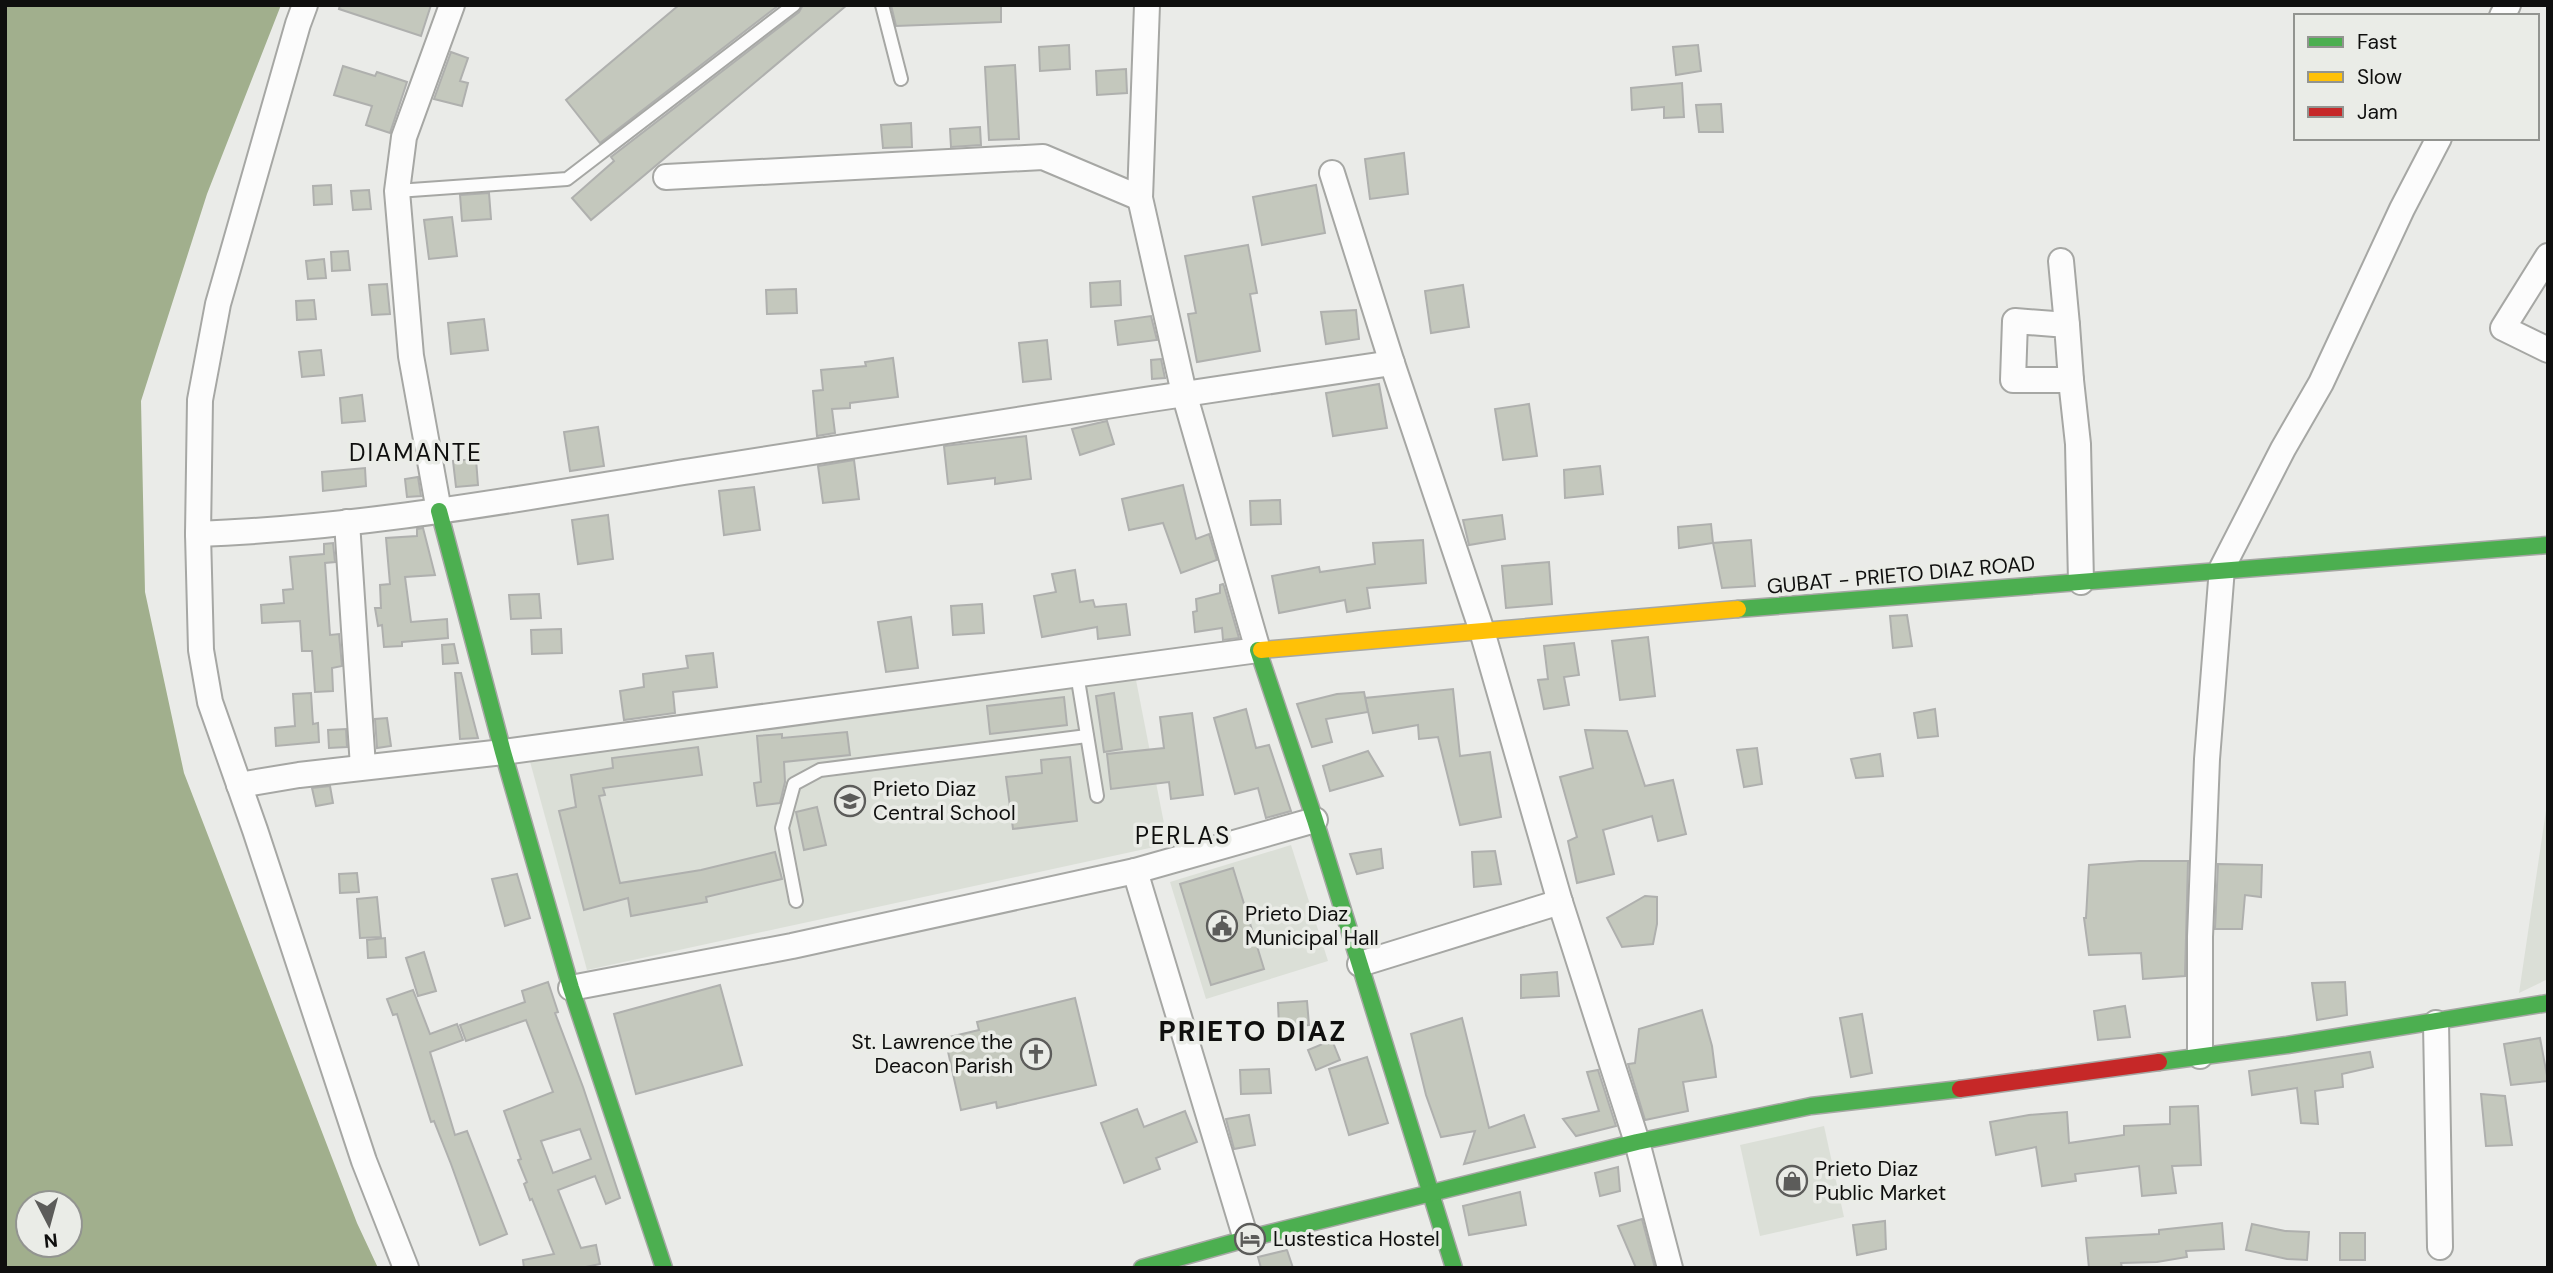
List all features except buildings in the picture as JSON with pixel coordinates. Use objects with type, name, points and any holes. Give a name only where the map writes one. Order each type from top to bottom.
[{"type":"street","points":[[305,5],[218,304],[200,400],[198,534],[201,650],[210,702],[364,1161],[406,1268]]},
{"type":"street","points":[[452,5],[404,137],[397,191],[411,356],[439,511],[503,752],[571,988],[663,1268]]},
{"type":"street","points":[[1147,5],[1140,198],[1184,393],[1258,650],[1315,820],[1454,1268]]},
{"type":"street","points":[[2200,1056],[2200,937],[2207,759],[2222,568],[2320,383],[2402,209],[2438,140]]},
{"type":"street","points":[[666,177],[1043,157],[1140,198]]},
{"type":"street","points":[[1332,173],[1392,363],[1482,631],[1560,902],[1637,1142],[1670,1268]]},
{"type":"street","points":[[2548,256],[2503,328],[2548,350]]},
{"type":"street","points":[[2061,261],[2078,444],[2081,582]]},
{"type":"street","points":[[2067,325],[2015,321],[2013,380],[2071,380]]},
{"type":"street","points":[[198,534],[258,532],[439,511],[1184,393],[1392,363]]},
{"type":"street","points":[[346,522],[363,767]]},
{"type":"street","name":"GUBAT - PRIETO DIAZ ROAD","points":[[1258,650],[2222,568],[2547,544]]},
{"type":"street","points":[[239,785],[1258,650]]},
{"type":"street","points":[[571,988],[792,946],[1135,871],[1315,820]]},
{"type":"street","points":[[1135,871],[1246,1239]]},
{"type":"street","points":[[1360,964],[1560,902]]},
{"type":"street","points":[[1142,1268],[1246,1239],[1637,1142],[1811,1107],[2008,1083],[2436,1023],[2548,1003]]},
{"type":"street","points":[[2436,1023],[2440,1247]]},
{"type":"lane","points":[[397,191],[567,179],[794,5]]},
{"type":"lane","points":[[882,5],[901,79]]},
{"type":"lane","points":[[1076,674],[1097,796]]},
{"type":"lane","points":[[796,901],[782,828],[794,784],[820,770],[1087,736]]},
{"type":"shaded area","points":[[5,5],[281,5],[207,194],[141,401],[145,592],[184,773],[357,1223],[378,1268],[5,1268]]},
{"type":"shaded area","name":"Prieto Diaz Central School","points":[[1136,680],[1168,844],[587,970],[529,758]]},
{"type":"shaded area","points":[[2548,797],[2548,979],[2519,993]]},
{"type":"shaded area","points":[[1291,845],[1328,961],[1206,999],[1170,882]]},
{"type":"shaded area","name":"Prieto Diaz Public Market","points":[[1824,1126],[1844,1217],[1760,1236],[1740,1145]]},
{"type":"traffic: fast","points":[[439,511],[503,752],[571,988],[664,1268]]},
{"type":"traffic: fast","points":[[1738,609],[2548,545]]},
{"type":"traffic: fast","points":[[1261,650],[1258,650],[1315,820],[1454,1268]]},
{"type":"traffic: fast","points":[[2159,1062],[2287,1045],[2548,1003]]},
{"type":"traffic: fast","points":[[1142,1268],[1246,1239],[1637,1142],[1811,1106],[1960,1089]]},
{"type":"traffic: slow","points":[[1261,650],[1738,609]]},
{"type":"traffic: jam","points":[[1960,1089],[2159,1062]]},
{"type":"place","name":"Prieto Diaz Central School","points":[[850,801]]},
{"type":"place","name":"Prieto Diaz Municipal Hall","points":[[1222,926]]},
{"type":"place","name":"St. Lawrence the Deacon Parish","points":[[1036,1054]]},
{"type":"place","name":"Prieto Diaz Public Market","points":[[1792,1181]]},
{"type":"place","name":"Lustestica Hostel","points":[[1250,1239]]},
{"type":"district","name":"DIAMANTE","points":[[416,452]]},
{"type":"district","name":"PERLAS","points":[[1183,835]]},
{"type":"district","name":"PRIETO DIAZ","points":[[1253,1031]]}]
